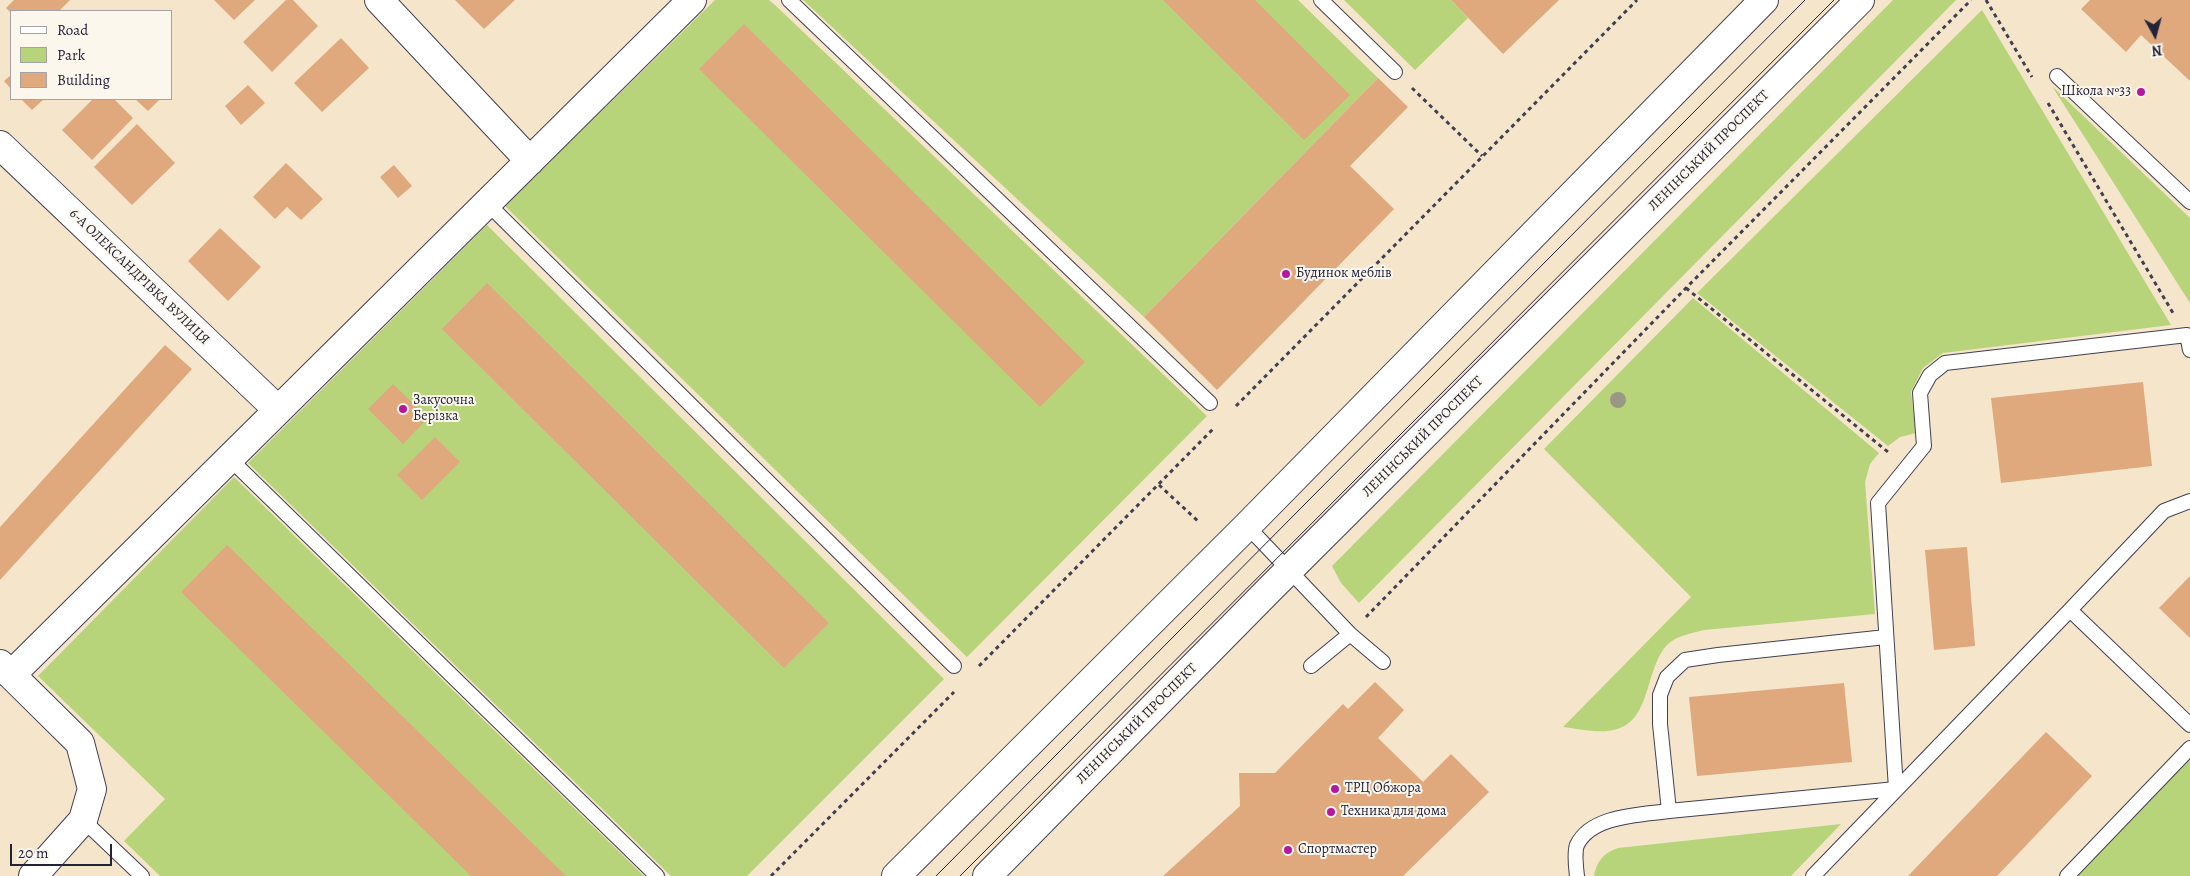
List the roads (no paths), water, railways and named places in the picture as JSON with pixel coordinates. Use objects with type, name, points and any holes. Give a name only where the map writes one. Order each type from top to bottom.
[{"type":"main road","points":[[379,0],[530,161]]},
{"type":"main road","points":[[32,876],[83,820],[92,789],[80,743],[6,669],[229,458],[692,0]]},
{"type":"main road","points":[[896,876],[1246,526],[1764,0]]},
{"type":"main road","name":"ЛЕНІНСЬКИЙ ПРОСПЕКТ","points":[[987,876],[1288,571],[1860,0]]},
{"type":"main road","name":"6-А ОЛЕКСАНДРІВКА ВУЛИЦЯ","points":[[0,145],[277,409]]},
{"type":"lane","points":[[789,0],[1210,402]]},
{"type":"lane","points":[[1321,0],[1395,72]]},
{"type":"lane","points":[[2057,76],[2190,202]]},
{"type":"lane","points":[[487,203],[954,666]]},
{"type":"lane","points":[[1896,789],[1878,503],[1924,446],[1920,393],[1930,376],[1945,363],[2187,335],[2190,350]]},
{"type":"lane","points":[[229,458],[657,876]]},
{"type":"lane","points":[[1813,876],[2164,512],[2190,501]]},
{"type":"lane","points":[[1246,526],[1350,634],[1383,662]]},
{"type":"lane","points":[[2070,610],[2190,726]]},
{"type":"lane","points":[[1312,666],[1350,634]]},
{"type":"lane","points":[[1668,811],[1660,724],[1660,695],[1667,677],[1686,660],[1718,654],[1886,637]]},
{"type":"lane","points":[[2067,876],[2190,748]]},
{"type":"lane","points":[[1577,876],[1577,846],[1587,832],[1608,820],[1668,811],[1896,789]]},
{"type":"lane","points":[[83,820],[142,876]]},
{"type":"tram line","points":[[936,876],[1805,0]]},
{"type":"tram line","points":[[960,876],[1834,0]]},
{"type":"place","name":"Школа №33","points":[[2141,92]]},
{"type":"place","name":"Будинок меблів","points":[[1286,274]]},
{"type":"place","name":"Закусочна Берізка","points":[[403,409]]},
{"type":"place","name":"ТРЦ Обжора","points":[[1335,789]]},
{"type":"place","name":"Техника для дома","points":[[1331,812]]},
{"type":"place","name":"Спортмастер","points":[[1288,850]]}]
